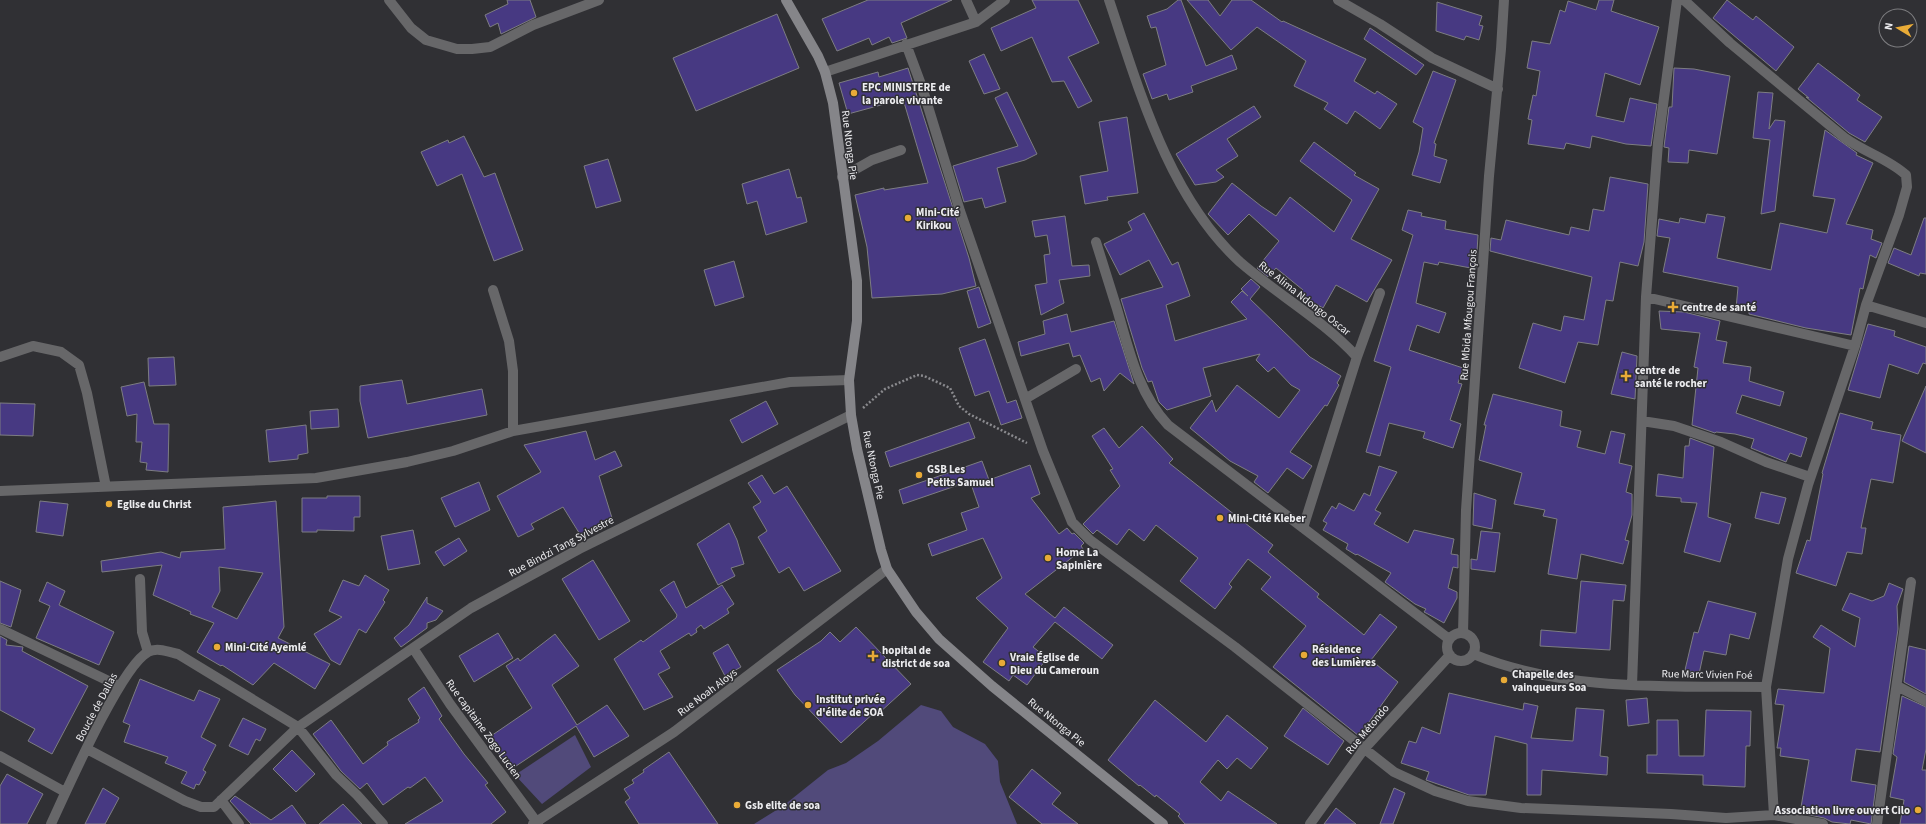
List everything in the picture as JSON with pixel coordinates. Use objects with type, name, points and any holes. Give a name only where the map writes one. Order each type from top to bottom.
[{"type":"street","points":[[390,0],[411,28],[426,40],[457,49],[490,47],[533,25],[599,0]]},
{"type":"street","name":"Rue Ntonga Pie","points":[[786,0],[803,28],[825,72],[833,103],[857,282],[858,306],[849,380],[851,415],[857,449],[881,550],[887,569],[926,625],[959,657],[1163,824]]},
{"type":"street","points":[[966,0],[976,22]]},
{"type":"street","points":[[825,72],[976,22],[1005,0]]},
{"type":"street","name":"Rue Alima Ndongo Oscar","points":[[1109,0],[1149,117],[1167,158],[1192,203],[1209,228],[1240,262],[1337,336],[1357,357]]},
{"type":"street","points":[[1338,0],[1380,24],[1432,58],[1498,89]]},
{"type":"street","name":"Rue Mbida Mfougou François","points":[[1463,633],[1466,510],[1489,176],[1498,89],[1504,0]]},
{"type":"street","points":[[1632,685],[1646,297],[1658,143],[1677,0]]},
{"type":"street","points":[[1684,0],[1730,43],[1845,138],[1859,148],[1898,168],[1906,175],[1907,186],[1899,216],[1866,305],[1855,346],[1810,477],[1788,559],[1766,687]]},
{"type":"street","points":[[906,44],[922,86],[960,211],[1043,451],[1072,522],[1090,540],[1235,648],[1394,772],[1435,792],[1468,801],[1521,808],[1589,812],[1671,814],[1726,818],[1774,815],[1823,824]]},
{"type":"street","points":[[842,177],[872,160],[901,150]]},
{"type":"street","points":[[1096,242],[1125,338],[1144,393],[1157,413],[1168,425],[1449,639]]},
{"type":"street","points":[[493,290],[510,341],[513,371],[513,431]]},
{"type":"street","points":[[1303,528],[1357,357],[1380,293]]},
{"type":"street","points":[[1646,297],[1855,346]]},
{"type":"street","points":[[1866,305],[1926,323]]},
{"type":"street","points":[[0,358],[33,346],[61,352],[79,364],[87,393],[106,487]]},
{"type":"street","points":[[1025,399],[1076,369]]},
{"type":"street","points":[[0,491],[316,478],[407,462],[453,451],[513,431],[790,382],[849,380]]},
{"type":"street","name":"Rue Bindzi Tang Sylvestre","points":[[221,800],[298,727],[471,608],[579,548],[851,415]]},
{"type":"street","points":[[1642,421],[1674,426],[1721,442],[1766,462],[1810,477]]},
{"type":"street","name":"Rue Noah Aloys","points":[[536,823],[674,732],[887,569]]},
{"type":"street","points":[[140,579],[142,632],[148,652],[163,650],[178,654],[298,727],[336,775],[383,824]]},
{"type":"street","points":[[1877,824],[1911,582]]},
{"type":"street","points":[[0,628],[119,686]]},
{"type":"street","points":[[1463,633],[1473,638],[1475,649],[1473,654],[1465,660],[1459,661],[1450,655],[1448,650],[1449,639],[1453,635],[1463,633]]},
{"type":"street","name":"Rue capitaine Zogo Lucien","points":[[413,648],[450,704],[536,823]]},
{"type":"street","name":"Boucle de Dallas","points":[[51,824],[65,792],[119,686],[136,663],[148,652]]},
{"type":"street","name":"Rue Marc Vivien Foé","points":[[1473,654],[1520,670],[1554,677],[1632,685],[1766,687],[1774,815]]},
{"type":"street","name":"Rue Métondo","points":[[1310,824],[1364,749],[1450,655]]},
{"type":"street","points":[[1896,686],[1926,701]]},
{"type":"street","points":[[87,749],[201,807],[214,807],[221,800],[239,824]]},
{"type":"street","points":[[0,756],[65,792]]},
{"type":"path","points":[[851,415],[867,405],[885,389],[917,375],[924,376],[950,388],[959,406],[969,414],[1043,451]]},
{"type":"shaded area","points":[[921,705],[941,711],[953,727],[985,744],[998,761],[1000,782],[1017,824],[754,824],[783,806],[828,770],[846,763],[878,741]]},
{"type":"shaded area","points":[[575,735],[591,767],[542,804],[515,775]]},
{"type":"building","points":[[507,0],[530,0],[536,17],[501,34],[498,23],[490,27],[485,15],[508,4]]},
{"type":"building","points":[[868,0],[952,0],[901,23],[907,38],[892,43],[889,37],[872,45],[869,38],[837,51],[822,19]]},
{"type":"building","points":[[1032,0],[1078,0],[1099,43],[1068,57],[1092,101],[1078,108],[1064,81],[1052,82],[1032,37],[1001,51],[991,28],[1036,8]]},
{"type":"building","points":[[1178,0],[1181,0],[1206,66],[1232,55],[1237,69],[1191,86],[1193,92],[1169,100],[1167,94],[1152,99],[1143,74],[1166,65],[1156,27],[1151,28],[1147,16],[1167,9]]},
{"type":"building","points":[[1187,0],[1208,0],[1220,16],[1232,0],[1251,0],[1282,22],[1283,21],[1366,59],[1354,81],[1375,94],[1377,91],[1397,104],[1380,129],[1355,111],[1347,124],[1324,109],[1328,103],[1294,86],[1306,61],[1257,27],[1231,50]]},
{"type":"building","points":[[1599,0],[1614,0],[1611,11],[1659,27],[1640,85],[1605,73],[1596,116],[1624,122],[1630,98],[1657,104],[1651,146],[1626,144],[1592,136],[1590,148],[1566,143],[1564,149],[1528,144],[1532,120],[1528,119],[1533,95],[1536,96],[1540,71],[1527,68],[1532,41],[1550,44],[1560,10],[1565,12],[1568,1],[1596,10]]},
{"type":"building","points":[[1727,0],[1753,20],[1756,16],[1794,47],[1776,71],[1713,18]]},
{"type":"building","points":[[1437,2],[1482,16],[1479,25],[1483,26],[1479,40],[1466,36],[1464,40],[1436,31]]},
{"type":"building","points":[[777,14],[799,68],[696,111],[673,58]]},
{"type":"building","points":[[1370,28],[1424,65],[1416,75],[1364,39]]},
{"type":"building","points":[[984,54],[1000,89],[984,94],[969,61]]},
{"type":"building","points":[[1818,63],[1860,95],[1857,100],[1882,117],[1865,142],[1849,133],[1798,89]]},
{"type":"building","name":"Mini-Cité Kirikou","points":[[908,68],[969,258],[976,286],[942,294],[872,298],[867,247],[855,195],[884,188],[884,190],[928,183],[903,99],[848,114],[839,83],[878,72],[879,77]]},
{"type":"building","points":[[1674,68],[1694,69],[1730,76],[1717,154],[1689,150],[1688,163],[1668,162],[1669,148],[1664,147],[1669,107],[1672,107]]},
{"type":"building","points":[[1433,71],[1456,80],[1434,143],[1436,144],[1434,156],[1447,160],[1440,183],[1412,175],[1419,152],[1423,128],[1413,122]]},
{"type":"building","points":[[1007,92],[1037,154],[1025,160],[997,168],[1006,202],[985,208],[982,198],[964,202],[953,166],[1018,146],[995,98]]},
{"type":"building","points":[[1758,92],[1773,93],[1769,129],[1775,120],[1785,121],[1775,211],[1761,214],[1770,140],[1753,138]]},
{"type":"building","points":[[1254,106],[1261,117],[1227,139],[1238,156],[1216,170],[1224,177],[1216,182],[1195,185],[1176,154]]},
{"type":"building","points":[[1127,117],[1138,193],[1107,197],[1108,200],[1085,204],[1080,176],[1108,171],[1099,122]]},
{"type":"building","points":[[1825,130],[1857,153],[1856,155],[1873,163],[1846,224],[1873,230],[1871,239],[1882,243],[1876,258],[1870,255],[1863,289],[1860,288],[1851,335],[1806,328],[1749,314],[1749,310],[1736,309],[1738,287],[1663,272],[1670,238],[1657,236],[1659,219],[1679,223],[1680,218],[1705,223],[1707,214],[1725,217],[1717,258],[1771,270],[1780,223],[1827,233],[1835,199],[1813,196]]},
{"type":"building","points":[[464,136],[484,177],[495,173],[523,250],[494,261],[462,174],[437,186],[421,152],[448,140],[449,143]]},
{"type":"building","points":[[1314,142],[1356,173],[1354,175],[1379,189],[1351,239],[1392,260],[1367,302],[1336,285],[1323,308],[1299,294],[1303,290],[1276,268],[1268,277],[1257,268],[1279,241],[1249,214],[1228,235],[1208,214],[1232,183],[1276,216],[1290,197],[1334,232],[1352,200],[1300,161]]},
{"type":"building","points":[[608,159],[621,201],[596,208],[584,166]]},
{"type":"building","points":[[789,169],[797,198],[801,197],[807,222],[766,235],[757,201],[747,204],[742,184]]},
{"type":"building","points":[[1610,177],[1648,184],[1644,242],[1638,266],[1620,262],[1613,301],[1606,300],[1598,345],[1578,342],[1565,383],[1519,368],[1533,323],[1561,331],[1564,316],[1584,320],[1592,277],[1490,251],[1491,238],[1501,240],[1506,220],[1569,235],[1571,227],[1589,231],[1593,209],[1604,211]]},
{"type":"building","points":[[1408,210],[1422,213],[1421,216],[1446,221],[1445,229],[1478,235],[1476,269],[1439,262],[1438,265],[1424,262],[1416,303],[1446,313],[1439,333],[1417,325],[1409,350],[1463,368],[1458,383],[1462,384],[1450,420],[1461,424],[1453,448],[1423,438],[1425,432],[1389,423],[1380,456],[1366,452],[1391,367],[1374,361],[1413,235],[1402,230]]},
{"type":"building","points":[[1144,213],[1172,265],[1178,262],[1190,296],[1166,305],[1175,341],[1247,319],[1231,302],[1242,291],[1248,296],[1241,289],[1251,279],[1260,287],[1250,299],[1310,357],[1341,376],[1337,383],[1339,385],[1327,406],[1325,405],[1290,452],[1312,466],[1303,479],[1287,468],[1268,493],[1254,482],[1258,476],[1230,461],[1190,428],[1212,400],[1216,412],[1237,385],[1279,418],[1300,390],[1291,385],[1274,367],[1268,372],[1256,360],[1260,354],[1203,368],[1211,396],[1167,410],[1159,402],[1152,381],[1148,382],[1142,368],[1121,299],[1163,287],[1149,260],[1120,275],[1104,244],[1132,230],[1128,222]]},
{"type":"building","points":[[1065,216],[1072,266],[1089,265],[1090,276],[1059,280],[1064,303],[1041,315],[1035,285],[1047,283],[1044,255],[1050,254],[1047,235],[1035,237],[1032,221]]},
{"type":"building","points":[[1924,218],[1926,218],[1926,274],[1920,273],[1919,276],[1888,263],[1894,248],[1911,255]]},
{"type":"building","points":[[734,261],[744,297],[715,306],[704,270]]},
{"type":"building","points":[[979,287],[991,323],[978,328],[967,291]]},
{"type":"building","points":[[1659,311],[1684,312],[1720,321],[1716,340],[1727,342],[1723,363],[1751,367],[1749,381],[1784,392],[1780,406],[1742,395],[1736,413],[1807,438],[1801,457],[1790,453],[1786,462],[1751,448],[1754,439],[1735,434],[1715,433],[1692,425],[1698,368],[1694,367],[1700,333],[1661,329]]},
{"type":"building","points":[[1067,314],[1071,332],[1114,321],[1134,384],[1120,373],[1104,391],[1100,378],[1091,382],[1080,355],[1073,357],[1069,343],[1021,356],[1018,342],[1045,334],[1043,321]]},
{"type":"building","points":[[1868,324],[1895,331],[1894,336],[1926,347],[1926,364],[1923,363],[1918,374],[1889,364],[1880,398],[1848,390]]},
{"type":"building","points":[[985,339],[1007,403],[1016,400],[1022,418],[1001,425],[989,391],[975,396],[959,348]]},
{"type":"building","points":[[1622,352],[1637,356],[1635,399],[1611,394]]},
{"type":"building","points":[[174,357],[176,385],[149,386],[148,358]]},
{"type":"building","points":[[402,380],[407,404],[482,389],[487,415],[368,438],[360,401],[360,386]]},
{"type":"building","points":[[144,382],[154,424],[169,424],[168,472],[146,470],[147,463],[140,462],[142,442],[136,442],[137,414],[127,416],[121,387]]},
{"type":"building","points":[[1926,386],[1926,453],[1902,441]]},
{"type":"building","points":[[1493,394],[1562,411],[1560,426],[1581,431],[1577,447],[1605,454],[1611,431],[1625,434],[1619,463],[1632,466],[1626,492],[1632,494],[1632,515],[1625,540],[1629,541],[1623,564],[1581,554],[1577,579],[1548,574],[1557,519],[1543,516],[1545,510],[1514,504],[1522,473],[1479,460],[1486,425],[1484,425]]},
{"type":"building","points":[[766,401],[778,424],[742,443],[730,420]]},
{"type":"building","points":[[0,403],[35,404],[33,436],[0,435]]},
{"type":"building","points":[[338,409],[339,427],[311,429],[310,411]]},
{"type":"building","points":[[1840,413],[1873,422],[1871,429],[1901,435],[1893,483],[1871,479],[1861,528],[1866,528],[1862,554],[1847,552],[1836,586],[1796,573],[1807,540],[1810,541],[1822,473]]},
{"type":"building","points":[[969,422],[975,438],[890,467],[885,452]]},
{"type":"building","points":[[306,425],[308,453],[298,455],[298,459],[269,462],[266,430]]},
{"type":"building","points":[[1142,426],[1173,459],[1169,463],[1273,545],[1268,552],[1319,594],[1317,597],[1364,635],[1380,614],[1397,627],[1371,660],[1398,682],[1359,736],[1273,667],[1306,626],[1261,589],[1271,577],[1248,559],[1229,584],[1232,587],[1215,609],[1180,581],[1198,558],[1156,525],[1144,541],[1129,529],[1117,545],[1097,530],[1093,534],[1083,524],[1120,486],[1110,470],[1113,469],[1092,436],[1104,428],[1119,448]]},
{"type":"building","points":[[586,431],[595,460],[615,451],[622,466],[599,476],[612,518],[581,536],[563,507],[531,524],[534,529],[518,537],[497,496],[541,472],[524,445]]},
{"type":"building","points":[[1690,438],[1714,447],[1708,517],[1731,524],[1720,562],[1684,552],[1697,503],[1681,502],[1681,498],[1656,496],[1658,474],[1683,478],[1685,446],[1689,446]]},
{"type":"building","points":[[982,461],[989,480],[1030,465],[1040,494],[1031,498],[1059,534],[1067,528],[1084,543],[1081,546],[1083,549],[1025,594],[1055,618],[1064,607],[1113,645],[1102,659],[1055,622],[1033,647],[1047,658],[1027,685],[1013,675],[1009,681],[983,662],[1008,628],[976,598],[1002,578],[983,538],[932,556],[928,544],[967,530],[961,513],[979,507],[970,481],[903,504],[899,490]]},
{"type":"building","points":[[1379,466],[1397,472],[1375,510],[1381,513],[1374,524],[1408,543],[1414,530],[1454,539],[1451,554],[1458,555],[1458,568],[1453,567],[1448,588],[1457,592],[1457,598],[1444,623],[1424,612],[1426,609],[1415,604],[1385,582],[1391,573],[1346,549],[1348,544],[1323,530],[1327,523],[1323,521],[1332,506],[1336,509],[1339,503],[1354,511],[1364,493],[1370,496]]},
{"type":"building","points":[[762,475],[774,494],[787,486],[841,571],[804,591],[789,567],[779,573],[758,537],[767,531],[753,507],[761,502],[748,483]]},
{"type":"building","points":[[479,482],[490,510],[455,527],[441,498]]},
{"type":"building","points":[[1761,492],[1786,498],[1779,524],[1755,518]]},
{"type":"building","points":[[1474,493],[1496,500],[1492,529],[1473,525]]},
{"type":"building","points":[[327,496],[360,496],[360,517],[354,517],[354,531],[317,530],[317,532],[302,532],[302,498],[327,498]]},
{"type":"building","points":[[40,501],[68,504],[63,536],[36,532]]},
{"type":"building","points":[[276,501],[284,627],[278,638],[330,664],[315,689],[274,663],[253,685],[222,665],[221,666],[197,652],[214,623],[190,614],[191,612],[153,595],[162,565],[102,572],[101,561],[161,552],[180,558],[181,552],[225,549],[223,507]],"holes":[[[219,567],[263,573],[237,619],[212,607],[220,591]]]},
{"type":"building","points":[[729,523],[737,540],[744,564],[731,568],[735,576],[718,585],[697,544]]},
{"type":"building","points":[[413,530],[420,564],[388,570],[381,536]]},
{"type":"building","points":[[1481,531],[1500,533],[1495,572],[1471,569],[1471,559],[1477,560]]},
{"type":"building","points":[[459,538],[467,551],[444,566],[435,552]]},
{"type":"building","points":[[593,560],[630,621],[599,640],[562,579]]},
{"type":"building","points":[[365,575],[389,590],[383,600],[385,602],[366,633],[359,629],[340,665],[331,660],[314,634],[342,617],[329,611],[343,580],[359,586]]},
{"type":"building","points":[[0,581],[21,590],[11,627],[0,623]]},
{"type":"building","points":[[674,581],[686,608],[722,585],[734,604],[727,609],[729,613],[704,629],[701,625],[696,629],[697,632],[691,636],[689,633],[660,651],[670,668],[658,674],[673,697],[644,710],[614,659],[641,640],[643,642],[676,618],[677,615],[660,590]]},
{"type":"building","points":[[1581,581],[1626,585],[1624,601],[1613,600],[1610,650],[1540,646],[1541,630],[1576,633]]},
{"type":"building","points":[[47,582],[65,591],[59,605],[114,632],[99,665],[36,638],[50,606],[39,601]]},
{"type":"building","points":[[1889,583],[1903,589],[1897,606],[1898,629],[1880,752],[1856,749],[1851,781],[1876,785],[1871,824],[1851,820],[1850,824],[1832,822],[1824,818],[1800,813],[1809,760],[1780,756],[1781,748],[1777,748],[1784,705],[1775,704],[1778,689],[1824,693],[1830,648],[1813,637],[1821,625],[1855,647],[1860,618],[1842,610],[1850,593],[1872,601],[1884,596]]},
{"type":"building","points":[[427,597],[427,603],[443,611],[436,620],[427,623],[427,628],[401,647],[394,638],[409,625]]},
{"type":"building","points":[[1708,601],[1756,613],[1749,639],[1730,634],[1726,655],[1704,651],[1699,674],[1685,670],[1694,632],[1698,633]]},
{"type":"building","points":[[856,627],[911,684],[879,713],[876,711],[841,743],[795,695],[777,670],[821,641],[830,632],[840,642]]},
{"type":"building","points":[[498,633],[513,658],[474,682],[459,656]]},
{"type":"building","points":[[555,634],[579,666],[552,685],[577,725],[607,705],[629,736],[594,757],[576,726],[510,770],[488,738],[532,708],[506,666],[518,658],[520,661]]},
{"type":"building","points":[[0,636],[7,640],[6,645],[23,647],[22,651],[88,686],[52,754],[28,741],[35,729],[0,710]]},
{"type":"building","points":[[728,644],[741,667],[725,676],[713,653]]},
{"type":"building","points":[[1909,646],[1926,650],[1926,694],[1904,682]]},
{"type":"building","points":[[140,679],[194,701],[199,690],[220,699],[201,737],[216,745],[203,770],[206,772],[199,785],[196,784],[194,789],[181,783],[187,772],[165,763],[168,757],[124,742],[130,725],[123,722]]},
{"type":"building","points":[[424,687],[442,716],[439,719],[464,754],[488,783],[485,785],[506,812],[491,824],[405,824],[443,801],[425,777],[383,805],[367,783],[360,789],[341,771],[313,734],[331,720],[363,764],[388,745],[387,742],[419,722],[418,720],[420,718],[408,699]]},
{"type":"building","points":[[1449,693],[1523,710],[1524,703],[1538,706],[1531,738],[1573,741],[1576,708],[1604,710],[1600,756],[1608,757],[1607,775],[1542,770],[1541,795],[1527,795],[1527,744],[1495,736],[1486,795],[1469,795],[1426,780],[1429,772],[1401,763],[1409,741],[1416,743],[1422,727],[1440,734]]},
{"type":"building","points":[[1902,696],[1926,707],[1926,749],[1922,770],[1926,770],[1926,824],[1900,824],[1904,800],[1890,797],[1897,757],[1893,754]]},
{"type":"building","points":[[1647,698],[1649,723],[1628,726],[1626,700]]},
{"type":"building","points":[[1155,700],[1206,742],[1227,715],[1268,748],[1251,769],[1237,758],[1227,769],[1218,760],[1200,782],[1221,801],[1228,791],[1277,824],[1185,824],[1178,816],[1180,814],[1156,795],[1155,797],[1140,785],[1139,786],[1108,760]]},
{"type":"building","points":[[1303,708],[1344,741],[1328,765],[1284,736]]},
{"type":"building","points":[[1706,710],[1751,711],[1750,746],[1746,746],[1745,787],[1703,785],[1703,775],[1647,773],[1647,755],[1657,755],[1657,720],[1678,720],[1679,756],[1704,756]]},
{"type":"building","points":[[243,718],[266,729],[260,741],[256,739],[248,755],[229,746]]},
{"type":"building","points":[[292,750],[315,774],[296,792],[273,769]]},
{"type":"building","points":[[669,752],[718,824],[639,824],[625,802],[630,798],[624,789],[634,783],[632,780],[644,772],[643,770]]},
{"type":"building","points":[[1032,769],[1061,793],[1052,804],[1078,824],[1042,824],[1009,797]]},
{"type":"building","points":[[7,774],[43,794],[27,824],[0,824],[0,786]]},
{"type":"building","points":[[103,788],[119,798],[105,824],[85,824]]},
{"type":"building","points":[[1394,788],[1405,793],[1393,824],[1380,824]]},
{"type":"building","points":[[235,796],[271,820],[292,805],[306,824],[251,824],[230,801]]},
{"type":"building","points":[[343,804],[362,824],[319,824]]},
{"type":"building","points":[[1336,808],[1356,824],[1324,824]]},
{"type":"place","name":"EPC MINISTERE de la parole vivante","points":[[854,93]]},
{"type":"place","name":"Mini-Cité Kirikou","points":[[908,218]]},
{"type":"place","name":"centre de santé","points":[[1673,307]]},
{"type":"place","name":"centre de santé le rocher","points":[[1626,376]]},
{"type":"place","name":"GSB Les Petits Samuel","points":[[919,475]]},
{"type":"place","name":"Eglise du Christ","points":[[109,504]]},
{"type":"place","name":"Mini-Cité Kleber","points":[[1220,518]]},
{"type":"place","name":"Home La Sapinière","points":[[1048,558]]},
{"type":"place","name":"Mini-Cité Ayemlé","points":[[217,647]]},
{"type":"place","name":"Résidence des Lumières","points":[[1304,655]]},
{"type":"place","name":"hopital de district de soa","points":[[873,656]]},
{"type":"place","name":"Vraie Église de Dieu du Cameroun","points":[[1002,663]]},
{"type":"place","name":"Chapelle des vainqueurs Soa","points":[[1504,680]]},
{"type":"place","name":"Institut privée d'élite de SOA","points":[[808,705]]},
{"type":"place","name":"Gsb elite de soa","points":[[737,805]]},
{"type":"place","name":"Association livre ouvert Cilo","points":[[1918,810]]}]
